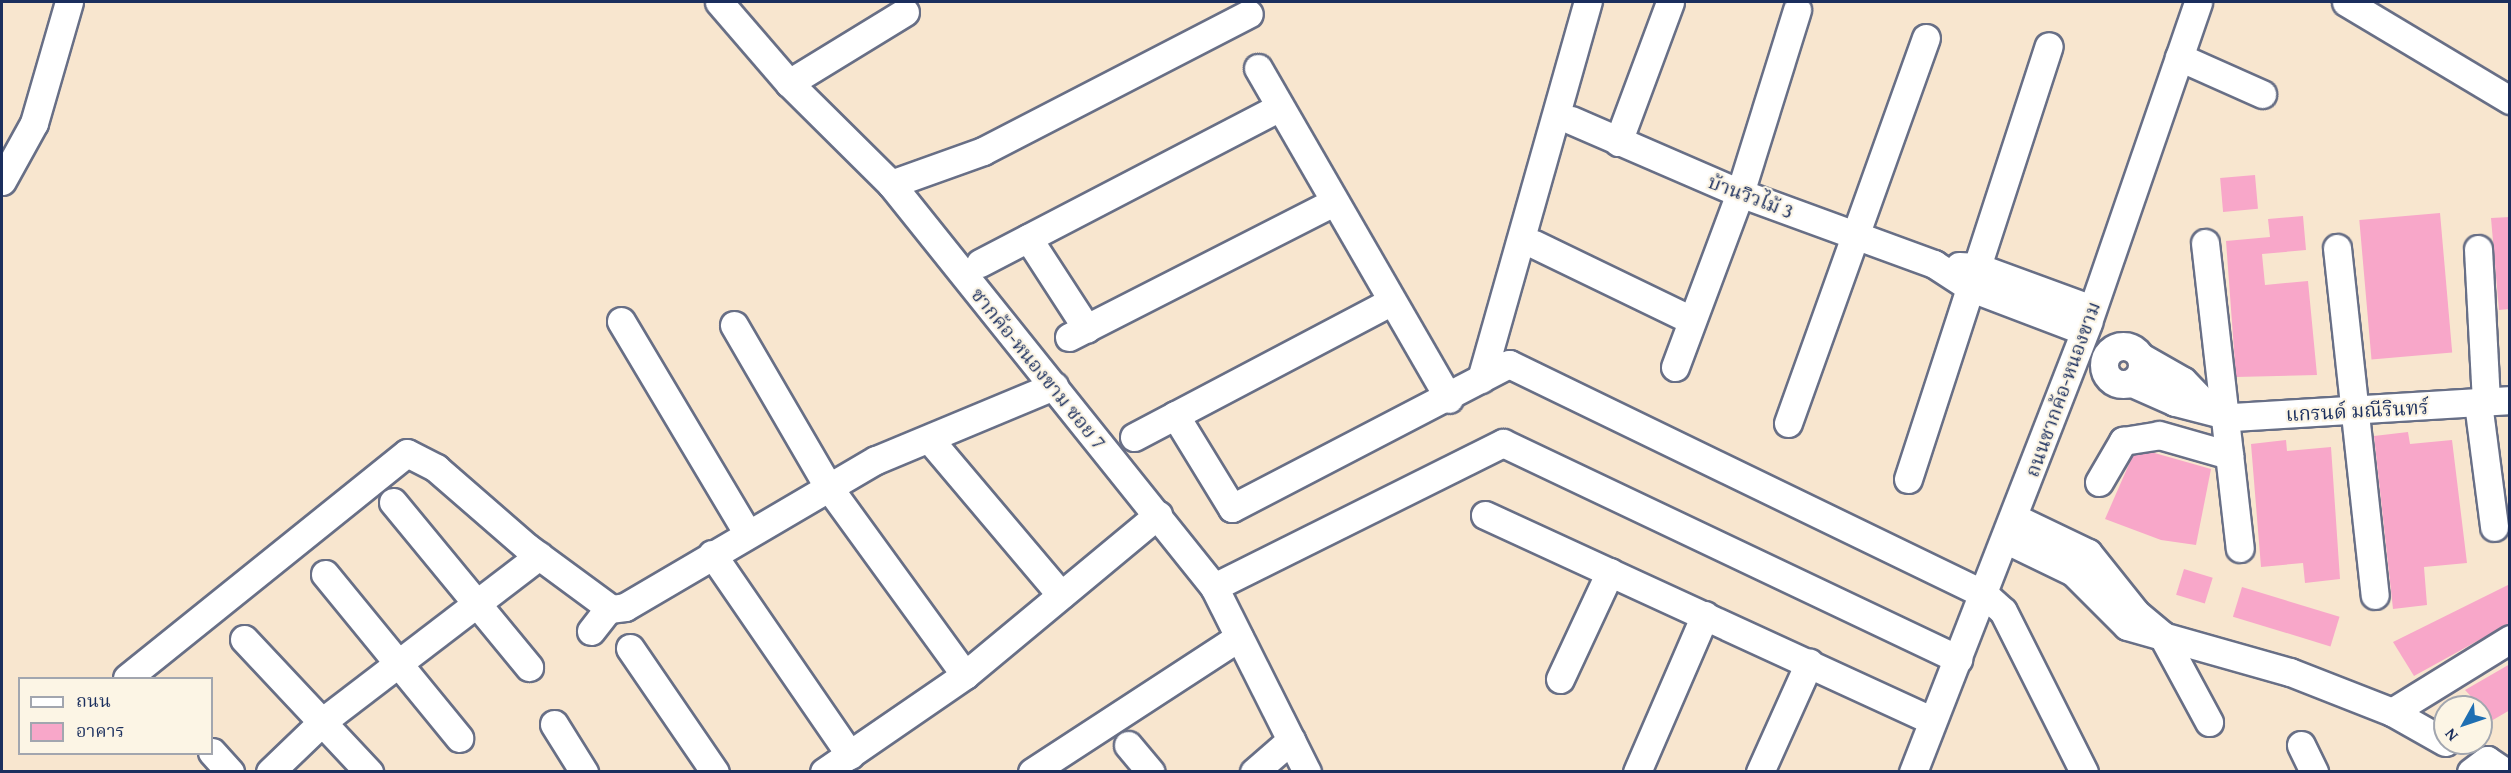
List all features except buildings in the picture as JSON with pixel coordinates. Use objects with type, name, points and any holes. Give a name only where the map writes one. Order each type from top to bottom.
[{"type":"street","points":[[2,181],[34,123],[69,2]]},
{"type":"street","name":"ชากค้อ-หนองขาม ซอย 7","points":[[720,2],[789,83],[891,184],[1214,587],[1299,755]]},
{"type":"street","points":[[1481,380],[1588,2]]},
{"type":"street","points":[[1618,142],[1670,2]]},
{"type":"street","name":"ถนนชากค้อ-หนองขาม","points":[[1914,771],[2011,529],[2088,321],[2198,2]]},
{"type":"street","points":[[2346,2],[2510,100]]},
{"type":"street","points":[[1675,367],[1740,193],[1797,10]]},
{"type":"street","points":[[789,83],[905,12]]},
{"type":"street","points":[[891,184],[983,151],[1249,14]]},
{"type":"street","points":[[1788,423],[1858,237],[1926,38]]},
{"type":"street","points":[[1908,479],[2049,46]]},
{"type":"street","points":[[2179,57],[2262,94]]},
{"type":"street","points":[[1258,68],[1332,203],[1449,399]]},
{"type":"street","points":[[980,263],[1280,107]]},
{"type":"street","name":"บ้านวิวไม้ 3","points":[[1571,120],[1740,193],[1974,277],[2088,321]]},
{"type":"street","points":[[1028,238],[1078,333],[1332,203]]},
{"type":"street","points":[[1534,243],[1691,320]]},
{"type":"street","points":[[2205,243],[2216,410],[2229,455],[2240,548]]},
{"type":"street","points":[[2337,248],[2353,411],[2375,595]]},
{"type":"street","points":[[2478,249],[2491,401],[2494,527]]},
{"type":"street","points":[[1134,437],[1390,302]]},
{"type":"street","points":[[621,321],[747,532]]},
{"type":"street","points":[[2088,321],[2115,347]]},
{"type":"street","points":[[734,325],[827,486],[965,675]]},
{"type":"street","points":[[2105,373],[2103,363],[2115,347],[2125,346],[2183,381],[2216,410]]},
{"type":"street","points":[[2068,375],[2105,373],[2121,385],[2132,383],[2143,368],[2141,357]]},
{"type":"street","points":[[1175,415],[1232,508],[1449,399],[1509,364],[1984,594],[2003,610],[2084,771]]},
{"type":"street","name":"แกรนด์ มณีรินทร์","points":[[2132,383],[2175,402],[2216,410],[2234,417],[2491,401]]},
{"type":"street","points":[[128,677],[406,453],[436,468],[533,551],[609,608],[625,607],[827,486],[1054,386]]},
{"type":"street","points":[[2099,482],[2122,441],[2159,435],[2229,455]]},
{"type":"street","points":[[930,440],[1061,595]]},
{"type":"street","points":[[1214,587],[1503,443],[1958,659]]},
{"type":"street","points":[[393,502],[529,667]]},
{"type":"street","points":[[824,771],[965,675],[1158,515]]},
{"type":"street","points":[[1485,515],[1809,663],[1932,722]]},
{"type":"street","points":[[2011,529],[2088,553],[2136,613],[2162,635],[2209,722]]},
{"type":"street","points":[[270,771],[323,721],[533,551]]},
{"type":"street","points":[[712,554],[850,755]]},
{"type":"street","points":[[1560,679],[1610,572]]},
{"type":"street","points":[[325,573],[459,738]]},
{"type":"street","points":[[591,631],[609,608]]},
{"type":"street","points":[[1637,771],[1705,615]]},
{"type":"street","points":[[2162,635],[2290,672],[2392,712],[2433,735]]},
{"type":"street","points":[[1032,771],[1239,637]]},
{"type":"street","points":[[244,639],[369,771]]},
{"type":"street","points":[[2392,712],[2510,639]]},
{"type":"street","points":[[630,648],[715,771]]},
{"type":"street","points":[[1760,771],[1809,663]]},
{"type":"street","points":[[554,724],[584,771]]},
{"type":"street","points":[[1128,745],[1151,771]]},
{"type":"street","points":[[2301,745],[2314,771]]},
{"type":"street","points":[[213,753],[230,771]]},
{"type":"street","points":[[1254,771],[1299,755]]},
{"type":"street","points":[[1277,771],[1299,755]]},
{"type":"street","points":[[2460,755],[2474,768],[2493,760],[2505,771]]}]
